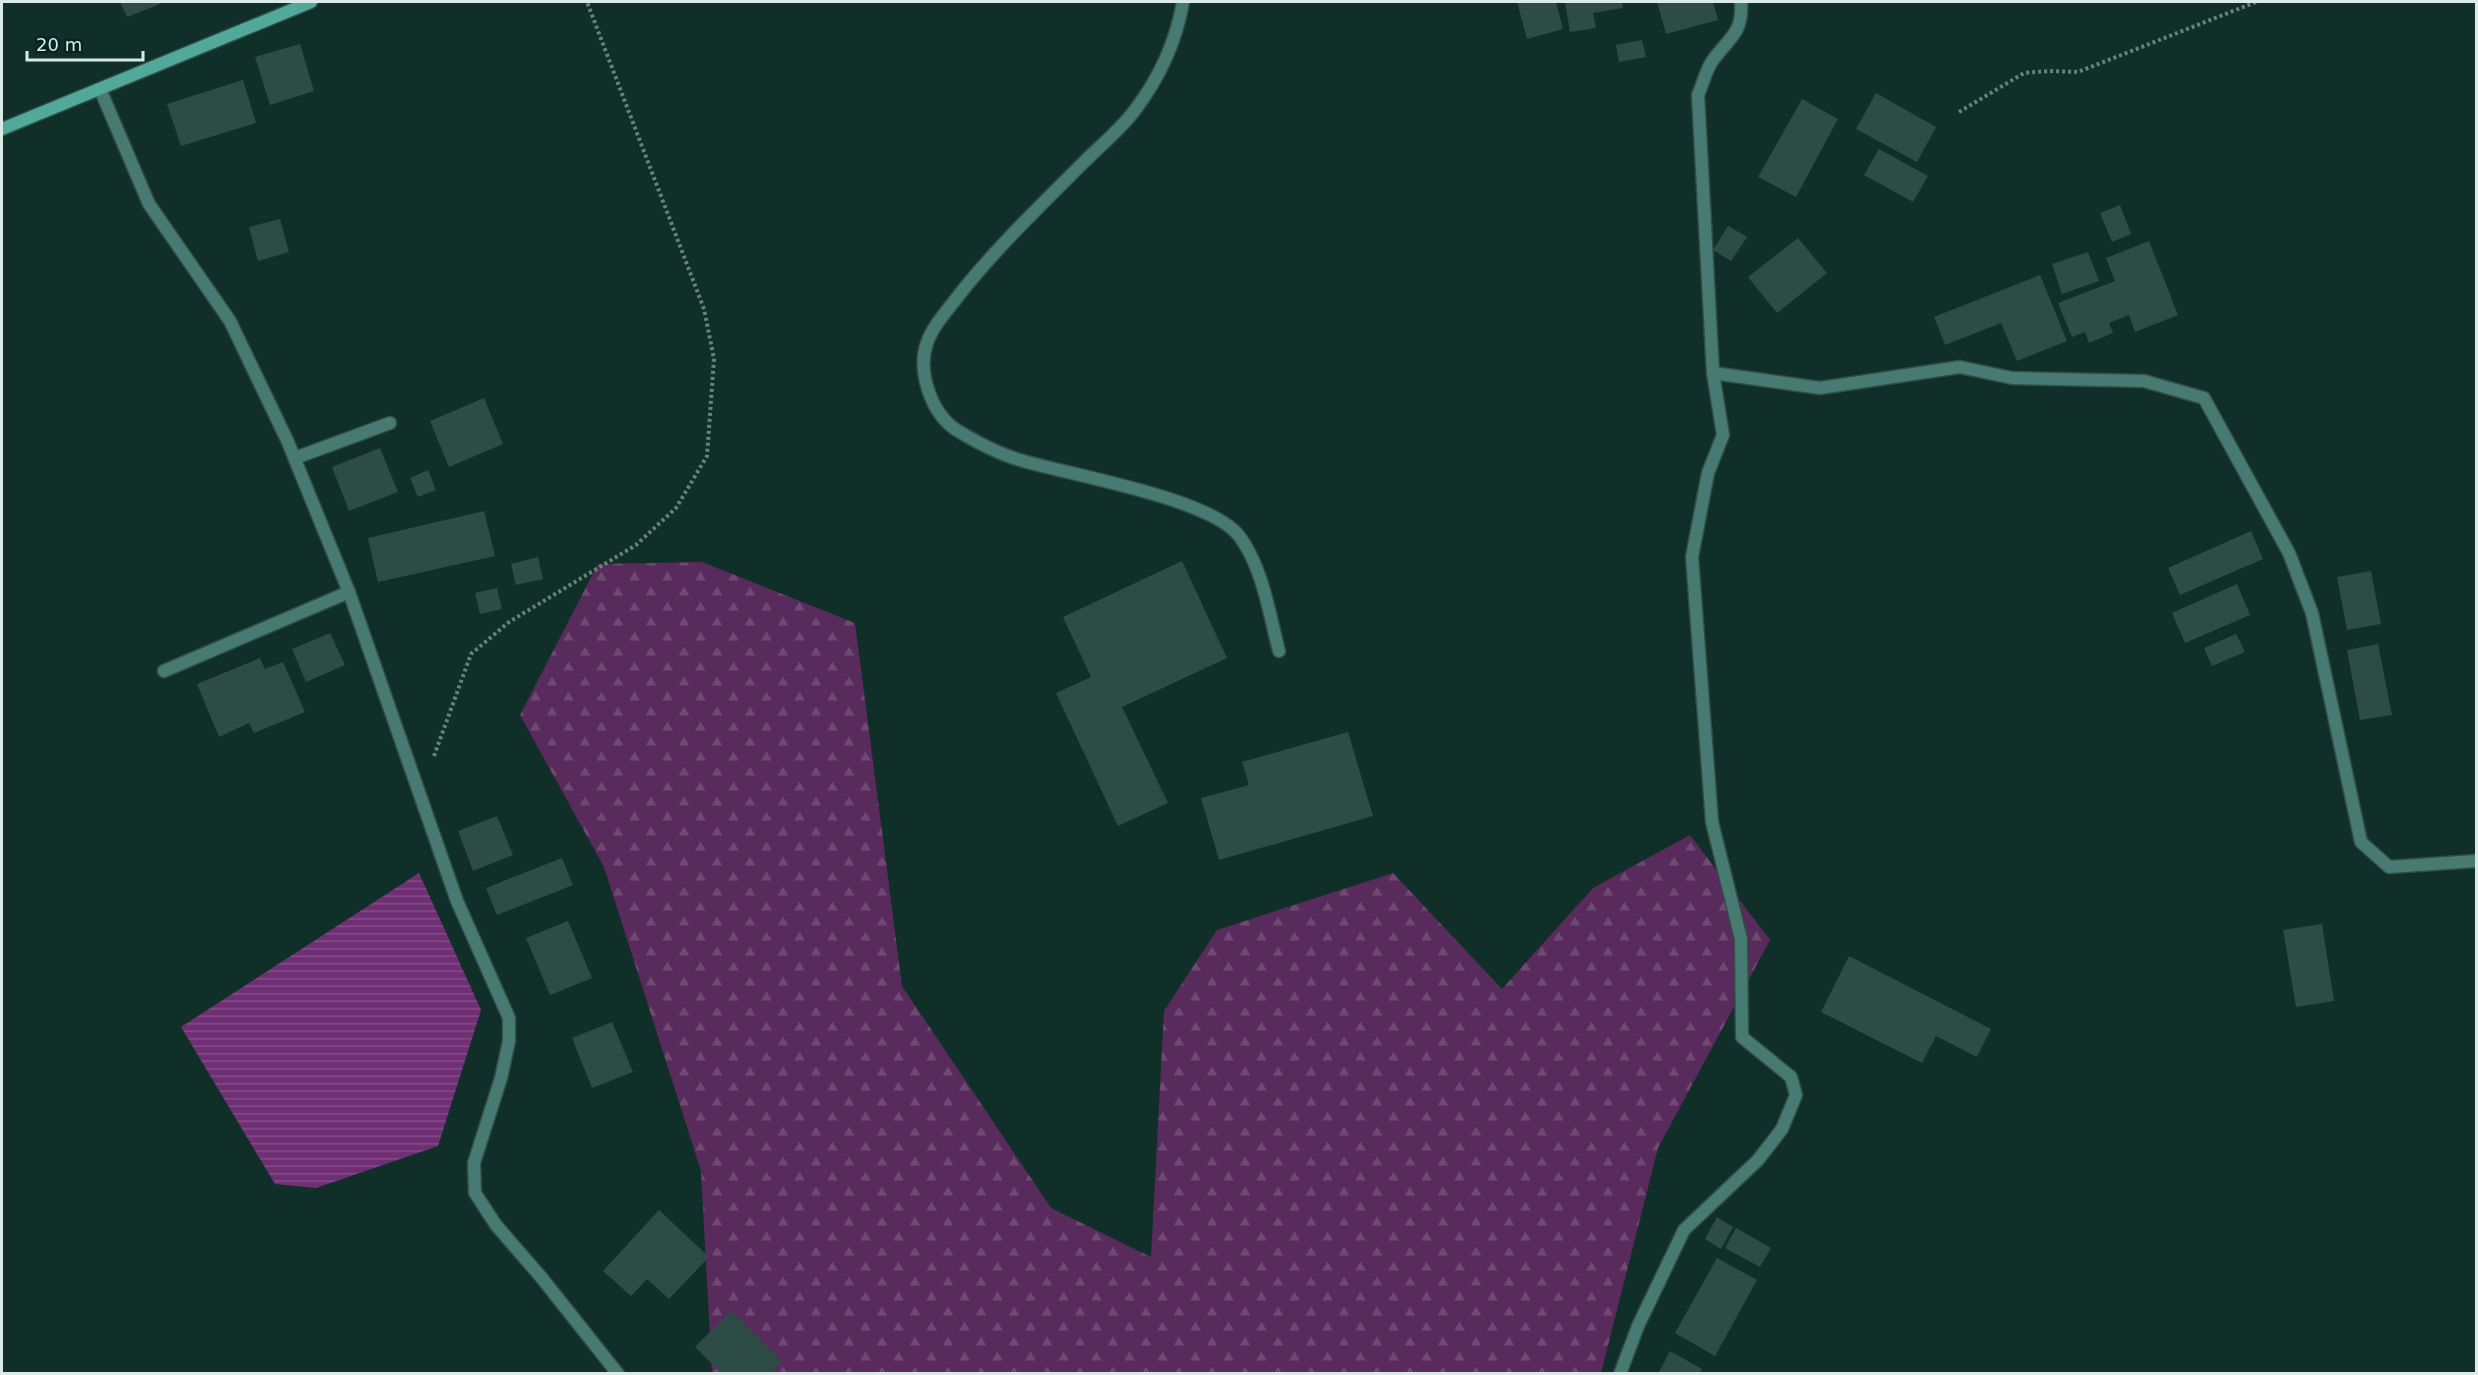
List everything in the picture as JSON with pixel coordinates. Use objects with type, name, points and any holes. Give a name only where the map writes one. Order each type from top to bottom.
[{"type":"street","points":[[2,129],[311,2]]},
{"type":"street","points":[[1183,2],[1178,30],[1161,72],[1134,112],[1020,226],[969,282],[935,328],[927,343],[922,367],[931,398],[949,424],[981,446],[1019,460],[1169,499],[1210,514],[1240,536],[1256,567],[1278,651]]},
{"type":"street","points":[[1620,1374],[1638,1326],[1684,1230],[1758,1160],[1782,1129],[1796,1095],[1791,1077],[1743,1037],[1741,939],[1712,822],[1692,557],[1708,473],[1723,435],[1713,373],[1698,95],[1712,62],[1731,39],[1742,19],[1741,2]]},
{"type":"street","points":[[100,89],[149,204],[230,321],[295,458],[349,592],[458,901],[508,1018],[509,1041],[501,1078],[474,1163],[475,1193],[496,1225],[541,1277],[618,1374]]},
{"type":"street","points":[[1713,373],[1820,388],[1960,367],[2012,378],[2144,381],[2204,398],[2289,553],[2312,613],[2361,842],[2390,867],[2476,861]]},
{"type":"street","points":[[295,458],[390,423]]},
{"type":"street","points":[[164,671],[349,592]]},
{"type":"path","points":[[419,794],[471,654],[509,622],[636,545],[676,508],[707,456],[714,359],[704,309],[587,2]]},
{"type":"path","points":[[1959,112],[2024,73],[2078,72],[2256,2]]},
{"type":"green space","points":[[702,562],[855,623],[902,986],[1051,1208],[1151,1257],[1164,1011],[1217,930],[1393,873],[1502,989],[1593,888],[1690,835],[1770,940],[1658,1148],[1601,1373],[712,1373],[701,1171],[604,867],[520,715],[598,564]]},
{"type":"shaded area","points":[[419,873],[481,1010],[438,1146],[316,1188],[275,1184],[181,1027]]},
{"type":"building","points":[[120,2],[165,2],[127,17]]},
{"type":"building","points":[[1517,2],[1556,2],[1563,29],[1527,39]]},
{"type":"building","points":[[1565,2],[1622,2],[1623,8],[1593,13],[1596,28],[1570,32]]},
{"type":"building","points":[[1657,2],[1713,2],[1718,20],[1666,34]]},
{"type":"building","points":[[1642,40],[1646,57],[1619,62],[1616,45]]},
{"type":"building","points":[[300,44],[314,91],[270,105],[255,57]]},
{"type":"building","points":[[243,80],[256,123],[181,146],[167,104]]},
{"type":"building","points":[[1876,93],[1936,127],[1917,162],[1856,129]]},
{"type":"building","points":[[1802,99],[1838,119],[1796,197],[1758,177]]},
{"type":"building","points":[[1879,149],[1928,176],[1913,202],[1864,175]]},
{"type":"building","points":[[2120,205],[2131,234],[2112,242],[2100,213]]},
{"type":"building","points":[[280,219],[289,252],[258,261],[249,227]]},
{"type":"building","points":[[1728,226],[1747,237],[1731,261],[1713,250]]},
{"type":"building","points":[[1798,238],[1827,273],[1777,313],[1748,277]]},
{"type":"building","points":[[2149,241],[2178,315],[2135,332],[2129,315],[2109,323],[2113,333],[2089,343],[2085,332],[2072,337],[2058,303],[2115,281],[2106,258]]},
{"type":"building","points":[[2088,252],[2099,281],[2062,294],[2052,264]]},
{"type":"building","points":[[2040,275],[2067,341],[2017,361],[2001,323],[1945,345],[1934,317]]},
{"type":"building","points":[[484,398],[503,444],[449,467],[430,421]]},
{"type":"building","points":[[380,448],[398,492],[349,511],[332,467]]},
{"type":"building","points":[[428,470],[436,490],[418,497],[410,478]]},
{"type":"building","points":[[484,511],[495,556],[378,582],[368,538]]},
{"type":"building","points":[[2251,531],[2263,559],[2180,595],[2168,568]]},
{"type":"building","points":[[538,557],[543,579],[516,585],[511,564]]},
{"type":"building","points":[[1182,561],[1227,658],[1122,707],[1168,803],[1118,826],[1056,693],[1091,677],[1063,617]]},
{"type":"building","points":[[2371,571],[2381,624],[2347,630],[2337,577]]},
{"type":"building","points":[[2237,584],[2250,615],[2185,643],[2172,613]]},
{"type":"building","points":[[497,588],[502,609],[480,614],[475,593]]},
{"type":"building","points":[[330,633],[345,665],[306,682],[292,649]]},
{"type":"building","points":[[2236,634],[2245,652],[2212,666],[2204,648]]},
{"type":"building","points":[[2378,644],[2392,715],[2360,720],[2347,650]]},
{"type":"building","points":[[260,658],[265,669],[283,662],[305,712],[254,733],[249,723],[219,737],[197,684]]},
{"type":"building","points":[[1348,732],[1373,816],[1219,860],[1201,798],[1249,785],[1242,762]]},
{"type":"building","points":[[497,816],[513,855],[473,871],[458,831]]},
{"type":"building","points":[[562,858],[573,885],[497,915],[486,888]]},
{"type":"building","points":[[568,921],[592,978],[550,995],[526,938]]},
{"type":"building","points":[[2322,924],[2334,1001],[2296,1007],[2283,930]]},
{"type":"building","points":[[1849,956],[1991,1029],[1977,1057],[1936,1036],[1922,1063],[1821,1012]]},
{"type":"building","points":[[612,1022],[633,1072],[592,1088],[572,1038]]},
{"type":"building","points":[[659,1210],[709,1257],[669,1299],[647,1279],[631,1296],[603,1271]]},
{"type":"building","points":[[1717,1217],[1733,1227],[1721,1249],[1705,1239]]},
{"type":"building","points":[[1736,1228],[1771,1248],[1760,1267],[1725,1248]]},
{"type":"building","points":[[1717,1258],[1757,1280],[1715,1356],[1675,1333]]},
{"type":"building","points":[[731,1311],[782,1361],[770,1374],[722,1374],[695,1347]]},
{"type":"building","points":[[1670,1351],[1702,1369],[1699,1374],[1658,1374]]}]
